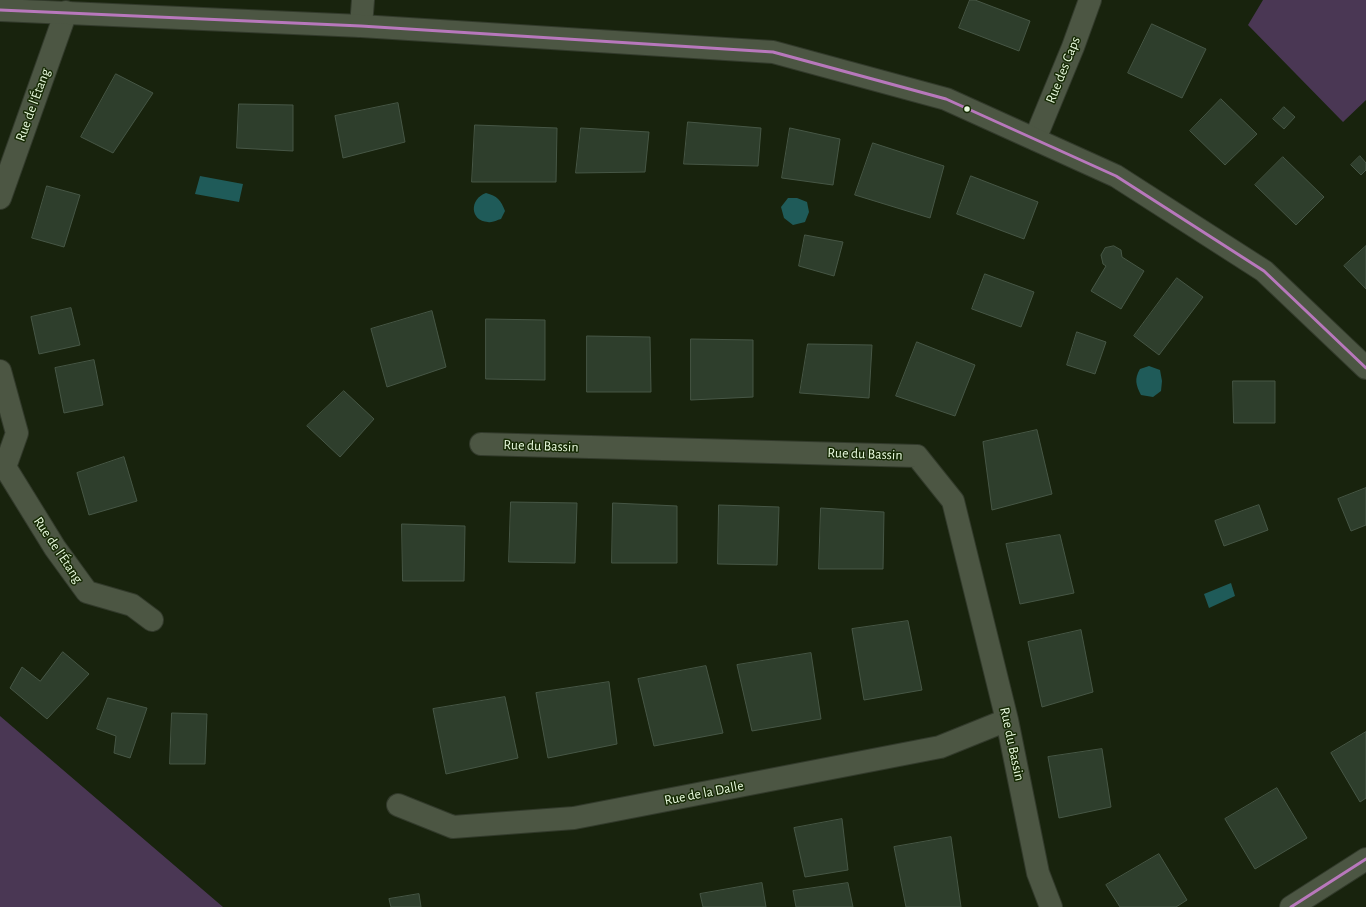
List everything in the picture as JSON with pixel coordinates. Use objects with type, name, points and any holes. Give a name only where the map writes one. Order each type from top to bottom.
[{"type":"street","points":[[361,26],[363,0]]},
{"type":"street","name":"Rue des Caps","points":[[1035,140],[1074,47],[1090,0]]},
{"type":"street","points":[[0,10],[361,26],[773,52],[946,99],[1116,176],[1264,271],[1366,368]]},
{"type":"street","name":"Rue de l'Étang","points":[[0,198],[66,12]]},
{"type":"street","name":"Rue de l'Étang","points":[[0,371],[17,433],[2,468],[55,548],[87,592],[132,605],[152,620]]},
{"type":"street","name":"Rue du Bassin","points":[[481,444],[917,456],[953,501],[1008,720],[1038,873],[1051,907]]},
{"type":"street","name":"Rue de la Dalle","points":[[398,805],[453,827],[574,818],[940,747],[1008,720]]},
{"type":"street","points":[[1291,907],[1366,859]]},
{"type":"shaded area","points":[[1263,0],[1366,0],[1366,100],[1343,122],[1248,25]]},
{"type":"shaded area","points":[[0,716],[223,907],[0,907]]},
{"type":"water","points":[[200,176],[243,184],[239,202],[195,194]]},
{"type":"water","points":[[486,193],[496,197],[502,204],[505,211],[501,219],[493,222],[482,221],[475,214],[474,205],[480,196]]},
{"type":"water","points":[[788,198],[797,198],[807,202],[809,212],[805,222],[793,225],[784,218],[781,207]]},
{"type":"water","points":[[1149,366],[1160,370],[1162,381],[1161,391],[1153,397],[1141,395],[1136,382],[1140,369]]},
{"type":"water","points":[[1231,583],[1235,596],[1209,608],[1204,594]]},
{"type":"building","points":[[970,0],[975,0],[1030,21],[1019,51],[959,28]]},
{"type":"building","points":[[1152,24],[1206,49],[1182,98],[1128,73]]},
{"type":"building","points":[[116,74],[153,93],[113,153],[81,137]]},
{"type":"building","points":[[1221,99],[1257,134],[1225,165],[1190,131]]},
{"type":"building","points":[[398,103],[405,142],[343,158],[335,116]]},
{"type":"building","points":[[239,104],[293,105],[293,151],[237,148]]},
{"type":"building","points":[[1284,107],[1295,117],[1284,129],[1273,119]]},
{"type":"building","points":[[688,122],[761,128],[758,166],[684,164]]},
{"type":"building","points":[[475,125],[557,128],[556,182],[472,182]]},
{"type":"building","points":[[581,128],[649,132],[645,172],[576,173]]},
{"type":"building","points":[[790,128],[840,139],[833,185],[782,178]]},
{"type":"building","points":[[873,143],[944,166],[930,218],[855,195]]},
{"type":"building","points":[[1360,156],[1366,163],[1366,170],[1361,175],[1351,165]]},
{"type":"building","points":[[1283,157],[1324,197],[1296,225],[1255,185]]},
{"type":"building","points":[[971,176],[1038,202],[1024,239],[957,214]]},
{"type":"building","points":[[47,186],[80,195],[64,247],[32,238]]},
{"type":"building","points":[[805,235],[843,242],[834,276],[799,266]]},
{"type":"building","points":[[1114,246],[1121,250],[1122,257],[1144,271],[1121,309],[1091,291],[1106,266],[1103,264],[1101,255],[1105,248]]},
{"type":"building","points":[[1366,246],[1366,289],[1344,266]]},
{"type":"building","points":[[985,274],[1034,292],[1021,327],[972,309]]},
{"type":"building","points":[[1177,278],[1203,297],[1159,355],[1134,336]]},
{"type":"building","points":[[71,308],[80,345],[39,354],[31,317]]},
{"type":"building","points":[[432,311],[446,367],[387,387],[371,329]]},
{"type":"building","points":[[486,319],[545,320],[545,380],[486,379]]},
{"type":"building","points":[[1077,332],[1106,342],[1095,374],[1067,365]]},
{"type":"building","points":[[587,336],[650,337],[651,392],[587,392]]},
{"type":"building","points":[[691,339],[753,340],[753,397],[691,400]]},
{"type":"building","points":[[917,342],[975,365],[955,416],[896,396]]},
{"type":"building","points":[[808,344],[872,345],[869,398],[800,393]]},
{"type":"building","points":[[94,360],[103,405],[64,413],[55,368]]},
{"type":"building","points":[[1233,381],[1275,381],[1275,423],[1234,423]]},
{"type":"building","points":[[344,391],[374,419],[340,457],[307,426]]},
{"type":"building","points":[[1037,430],[1052,494],[992,510],[983,442]]},
{"type":"building","points":[[124,457],[137,501],[89,515],[77,473]]},
{"type":"building","points":[[1366,488],[1366,525],[1351,531],[1338,499]]},
{"type":"building","points":[[511,502],[577,503],[575,563],[509,562]]},
{"type":"building","points":[[613,503],[677,506],[677,563],[612,563]]},
{"type":"building","points":[[719,505],[779,507],[777,565],[718,564]]},
{"type":"building","points":[[1259,505],[1268,530],[1224,546],[1215,521]]},
{"type":"building","points":[[821,508],[884,512],[883,569],[819,569]]},
{"type":"building","points":[[402,524],[465,526],[464,581],[403,581]]},
{"type":"building","points":[[1060,535],[1074,593],[1020,604],[1006,544]]},
{"type":"building","points":[[908,621],[922,690],[864,700],[852,629]]},
{"type":"building","points":[[1081,630],[1093,692],[1042,707],[1028,642]]},
{"type":"building","points":[[63,652],[89,674],[47,719],[10,688],[22,667],[40,681]]},
{"type":"building","points":[[811,653],[821,719],[752,731],[737,665]]},
{"type":"building","points":[[706,666],[723,733],[654,746],[638,679]]},
{"type":"building","points":[[609,682],[617,744],[548,758],[536,693]]},
{"type":"building","points":[[505,697],[518,758],[446,774],[433,709]]},
{"type":"building","points":[[108,698],[147,708],[130,758],[114,753],[116,736],[97,729]]},
{"type":"building","points":[[172,713],[207,714],[205,764],[170,764]]},
{"type":"building","points":[[1366,732],[1366,798],[1360,802],[1331,753]]},
{"type":"building","points":[[1102,749],[1111,807],[1059,818],[1048,757]]},
{"type":"building","points":[[1277,788],[1307,838],[1255,869],[1225,819]]},
{"type":"building","points":[[842,819],[848,870],[805,877],[794,828]]},
{"type":"building","points":[[951,837],[961,907],[906,907],[894,847]]},
{"type":"building","points":[[1159,854],[1187,900],[1176,907],[1120,907],[1106,885]]},
{"type":"building","points":[[762,883],[766,907],[703,907],[700,894]]},
{"type":"building","points":[[848,883],[853,907],[796,907],[793,891]]},
{"type":"building","points":[[419,894],[421,907],[391,907],[389,899]]},
{"type":"transit line","points":[[0,10],[361,26],[773,52],[946,99],[1116,176],[1264,271],[1366,368]]},
{"type":"transit line","points":[[1291,907],[1366,859]]}]
